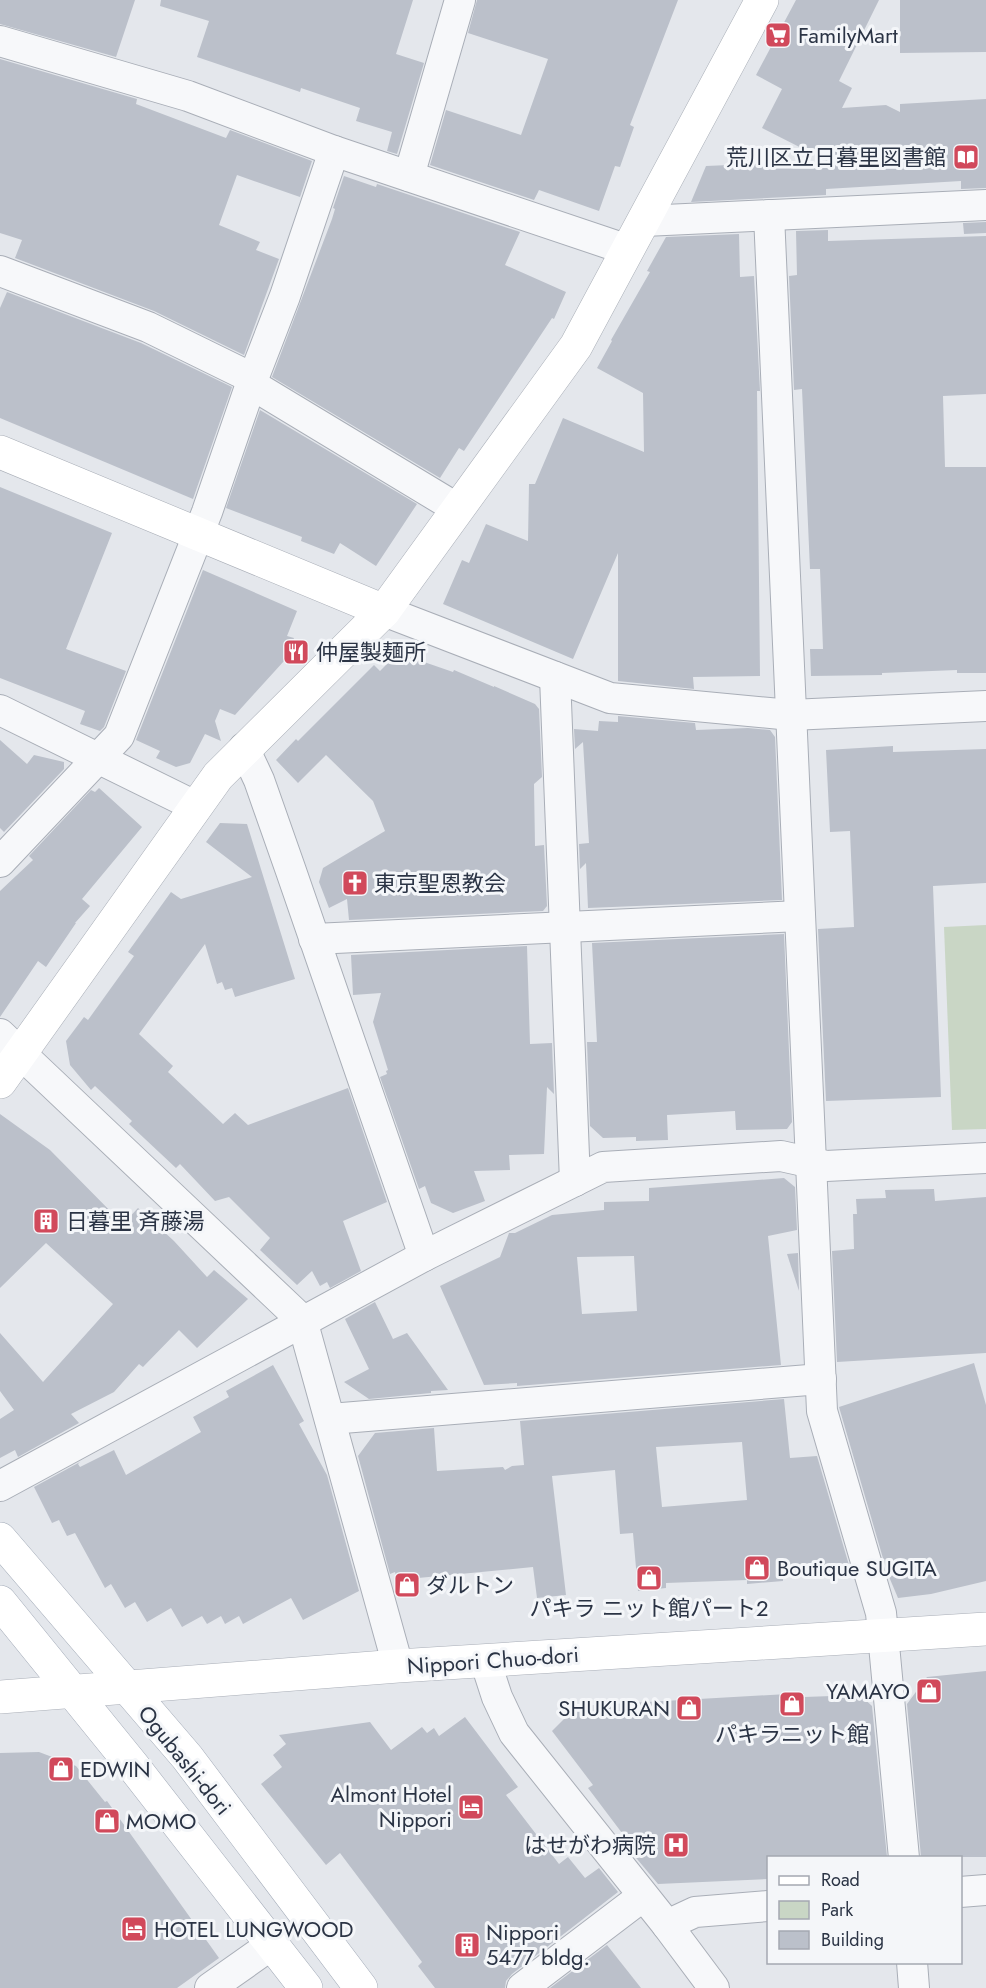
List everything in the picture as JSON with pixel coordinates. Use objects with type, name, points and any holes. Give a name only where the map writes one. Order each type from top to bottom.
[{"type":"street","points":[[409,176],[460,0]]},
{"type":"street","points":[[0,1082],[10,1043],[218,776],[384,612],[576,346],[762,0]]},
{"type":"street","points":[[0,41],[188,96],[334,151],[628,250]]},
{"type":"street","points":[[0,862],[119,736],[198,534],[285,296],[334,151]]},
{"type":"street","points":[[644,221],[986,205]]},
{"type":"street","points":[[769,215],[822,1411],[881,1613],[904,1856]]},
{"type":"street","points":[[0,271],[148,327],[253,381],[458,509]]},
{"type":"street","points":[[0,452],[384,612],[610,698],[791,715],[986,706]]},
{"type":"street","points":[[555,677],[575,1181]]},
{"type":"street","points":[[0,710],[195,806]]},
{"type":"street","points":[[244,748],[259,780],[424,1256]]},
{"type":"street","points":[[314,939],[800,916]]},
{"type":"street","points":[[10,1043],[302,1320],[398,1666]]},
{"type":"street","points":[[0,1486],[302,1320],[603,1167],[781,1156],[826,1166],[986,1158]]},
{"type":"street","points":[[330,1419],[821,1379]]},
{"type":"street","name":"Ogubashi-dori","points":[[0,1539],[187,1757],[361,1988]]},
{"type":"street","name":"Ogubashi-dori","points":[[0,1602],[133,1766],[306,1988]]},
{"type":"street","name":"Nippori Chuo-dori","points":[[0,1697],[485,1660],[986,1629]]},
{"type":"street","points":[[485,1660],[497,1697],[514,1733],[667,1925],[714,1988]]},
{"type":"street","points":[[962,1892],[986,1890]]},
{"type":"street","points":[[522,1988],[643,1896]]},
{"type":"street","points":[[667,1925],[694,1912],[767,1906]]},
{"type":"street","points":[[210,1988],[271,1945]]},
{"type":"street","points":[[912,1964],[914,1988]]},
{"type":"green space","points":[[986,925],[986,1129],[952,1130],[944,927]]},
{"type":"building","points":[[0,0],[135,0],[116,57],[0,24]]},
{"type":"building","points":[[161,0],[413,0],[396,54],[424,63],[397,154],[387,151],[392,132],[356,121],[360,108],[301,88],[300,92],[197,57],[209,21],[160,6]]},
{"type":"building","points":[[477,0],[678,0],[630,125],[634,127],[620,167],[615,166],[599,211],[539,190],[534,200],[430,165],[446,110],[521,135],[548,59],[468,33]]},
{"type":"building","points":[[796,0],[879,0],[839,81],[852,88],[842,108],[886,105],[900,112],[900,104],[986,99],[986,188],[961,189],[961,181],[826,189],[826,195],[691,202],[706,166],[827,161],[762,128],[782,89],[756,75]]},
{"type":"building","points":[[900,0],[986,0],[986,52],[900,53]]},
{"type":"building","points":[[0,59],[137,99],[136,104],[226,138],[230,130],[312,161],[300,197],[237,175],[219,225],[260,242],[256,250],[279,259],[244,355],[154,311],[15,258],[22,240],[0,233]]},
{"type":"building","points":[[344,176],[376,187],[377,184],[520,232],[505,265],[566,292],[554,319],[552,318],[464,451],[459,448],[440,478],[272,377],[332,219],[335,209],[333,208]]},
{"type":"building","points":[[986,222],[986,233],[964,234],[963,223]]},
{"type":"building","points":[[828,230],[828,241],[986,236],[986,394],[943,396],[945,467],[986,467],[986,673],[957,673],[957,670],[882,673],[882,675],[811,676],[810,649],[823,649],[820,569],[810,569],[802,389],[794,390],[789,276],[797,275],[796,231]]},
{"type":"building","points":[[739,234],[740,277],[754,276],[760,391],[757,391],[760,676],[693,677],[694,689],[618,681],[618,553],[573,659],[443,604],[462,560],[469,563],[486,524],[528,541],[529,484],[535,484],[563,418],[644,452],[643,393],[597,368],[650,272],[647,271],[666,237]]},
{"type":"building","points":[[7,292],[141,343],[232,387],[193,499],[0,418],[0,308]]},
{"type":"building","points":[[260,410],[417,504],[376,566],[340,543],[334,554],[301,541],[302,537],[226,508]]},
{"type":"building","points":[[0,487],[112,533],[66,649],[126,671],[104,727],[100,731],[80,724],[85,711],[0,678]]},
{"type":"building","points":[[203,570],[297,611],[287,636],[294,638],[284,661],[235,715],[220,709],[215,721],[221,741],[205,734],[190,763],[176,767],[156,758],[160,751],[136,740]]},
{"type":"building","points":[[398,653],[453,672],[454,670],[535,704],[539,709],[542,777],[534,784],[535,846],[544,845],[547,906],[543,911],[349,920],[347,899],[329,908],[319,882],[323,868],[385,831],[373,801],[326,755],[298,783],[276,760],[374,665],[380,671]]},
{"type":"building","points":[[618,716],[695,723],[696,730],[748,728],[770,730],[775,737],[782,900],[588,908],[586,863],[580,869],[579,844],[589,843],[583,742],[575,749],[574,729],[598,731],[599,721],[618,722]]},
{"type":"building","points":[[0,740],[27,764],[34,755],[64,762],[64,769],[4,832],[0,828]]},
{"type":"building","points":[[893,746],[893,752],[986,749],[986,883],[933,886],[941,1097],[826,1101],[818,929],[854,927],[850,831],[830,832],[826,750]]},
{"type":"building","points":[[99,788],[142,827],[82,899],[90,906],[75,923],[46,967],[38,961],[0,1017],[0,891],[33,860],[29,856],[91,790],[95,792]]},
{"type":"building","points":[[220,823],[247,824],[295,979],[235,997],[232,988],[225,990],[222,982],[217,984],[205,944],[139,1034],[173,1066],[168,1072],[223,1124],[235,1113],[248,1125],[348,1088],[387,1202],[343,1221],[361,1271],[330,1288],[327,1282],[320,1286],[312,1271],[297,1285],[260,1250],[270,1238],[229,1197],[215,1201],[180,1164],[176,1168],[129,1124],[132,1121],[95,1086],[91,1090],[70,1065],[66,1041],[84,1017],[88,1020],[134,956],[128,952],[171,892],[181,899],[252,877],[206,842]]},
{"type":"building","points":[[784,934],[792,1122],[787,1129],[736,1130],[735,1111],[667,1115],[668,1140],[636,1141],[636,1137],[603,1138],[590,1126],[587,1042],[597,1042],[592,943]]},
{"type":"building","points":[[527,946],[530,1044],[552,1043],[554,1094],[547,1087],[544,1154],[509,1155],[510,1170],[474,1171],[485,1201],[453,1213],[431,1203],[425,1186],[419,1189],[380,1077],[387,1074],[388,1070],[373,1022],[381,993],[353,995],[351,955]]},
{"type":"building","points":[[0,1114],[50,1150],[123,1224],[138,1208],[174,1241],[207,1277],[214,1270],[248,1299],[197,1348],[179,1330],[143,1367],[139,1364],[114,1392],[71,1414],[79,1423],[18,1457],[15,1450],[0,1458],[0,1419],[14,1410],[0,1391],[0,1333],[43,1382],[113,1304],[46,1243],[0,1288]]},
{"type":"building","points":[[784,1178],[795,1187],[797,1230],[768,1236],[781,1365],[517,1386],[517,1383],[484,1385],[440,1286],[500,1257],[509,1233],[515,1233],[552,1215],[604,1210],[604,1202],[649,1201],[649,1188]],"holes":[[[634,1256],[637,1311],[582,1314],[577,1257]]]},
{"type":"building","points":[[934,1189],[935,1201],[986,1197],[986,1353],[837,1362],[832,1251],[854,1249],[853,1214],[857,1214],[856,1199],[886,1198],[885,1190]]},
{"type":"building","points":[[798,1253],[799,1291],[787,1254]]},
{"type":"building","points":[[375,1302],[393,1339],[407,1333],[448,1390],[369,1399],[344,1382],[369,1369],[345,1319]]},
{"type":"building","points":[[974,1363],[986,1405],[986,1581],[931,1594],[898,1598],[887,1572],[839,1407]]},
{"type":"building","points":[[273,1365],[304,1421],[299,1424],[327,1475],[359,1591],[303,1620],[291,1598],[243,1624],[239,1616],[225,1624],[221,1616],[207,1624],[202,1616],[182,1627],[171,1608],[147,1622],[135,1602],[125,1608],[111,1584],[105,1588],[75,1533],[67,1536],[59,1520],[52,1523],[34,1487],[80,1462],[78,1464],[80,1467],[114,1450],[126,1475],[201,1432],[193,1417],[229,1397],[226,1391]]},
{"type":"building","points":[[784,1399],[790,1458],[817,1456],[851,1572],[783,1577],[783,1581],[747,1584],[747,1580],[666,1583],[666,1588],[638,1591],[633,1533],[620,1534],[615,1470],[552,1476],[566,1595],[537,1598],[533,1567],[397,1580],[395,1572],[390,1574],[358,1456],[375,1433],[434,1428],[437,1471],[503,1467],[505,1470],[512,1466],[524,1465],[520,1421]],"holes":[[[742,1442],[747,1500],[662,1507],[656,1447]]]},
{"type":"building","points":[[986,1671],[986,1857],[921,1856],[907,1704],[927,1677]]},
{"type":"building","points":[[804,1693],[804,1697],[860,1695],[872,1706],[887,1856],[767,1856],[767,1879],[658,1884],[627,1847],[629,1846],[622,1833],[588,1788],[593,1785],[552,1731],[577,1706]]},
{"type":"building","points":[[465,1717],[518,1787],[506,1795],[559,1864],[568,1857],[585,1878],[599,1868],[618,1892],[512,1974],[506,1981],[505,1988],[435,1988],[418,1966],[422,1962],[340,1853],[326,1865],[261,1784],[282,1767],[273,1755],[286,1744],[279,1735],[370,1722],[391,1750],[422,1727],[427,1733],[434,1728],[439,1736]]},
{"type":"building","points":[[39,1752],[76,1766],[105,1802],[107,1801],[219,1958],[177,1988],[0,1988],[0,1753]]},
{"type":"building","points":[[607,1945],[641,1988],[550,1988]]},
{"type":"place","name":"FamilyMart","points":[[778,35]]},
{"type":"place","name":"荒川区立日暮里図書館","points":[[966,157]]},
{"type":"place","name":"仲屋製麺所","points":[[296,652]]},
{"type":"place","name":"東京聖恩教会","points":[[355,883]]},
{"type":"place","name":"日暮里 斉藤湯","points":[[46,1221]]},
{"type":"place","name":"Boutique SUGITA","points":[[757,1568]]},
{"type":"place","name":"パキラ ニット館パート2","points":[[649,1578]]},
{"type":"place","name":"ダルトン","points":[[407,1585]]},
{"type":"place","name":"YAMAYO","points":[[929,1691]]},
{"type":"place","name":"パキラニット館","points":[[792,1704]]},
{"type":"place","name":"SHUKURAN","points":[[689,1708]]},
{"type":"place","name":"EDWIN","points":[[61,1769]]},
{"type":"place","name":"Almont Hotel Nippori","points":[[471,1807]]},
{"type":"place","name":"MOMO","points":[[107,1821]]},
{"type":"place","name":"はせがわ病院","points":[[676,1845]]},
{"type":"place","name":"HOTEL LUNGWOOD","points":[[134,1929]]},
{"type":"place","name":"Nippori 5477 bldg.","points":[[467,1945]]}]
